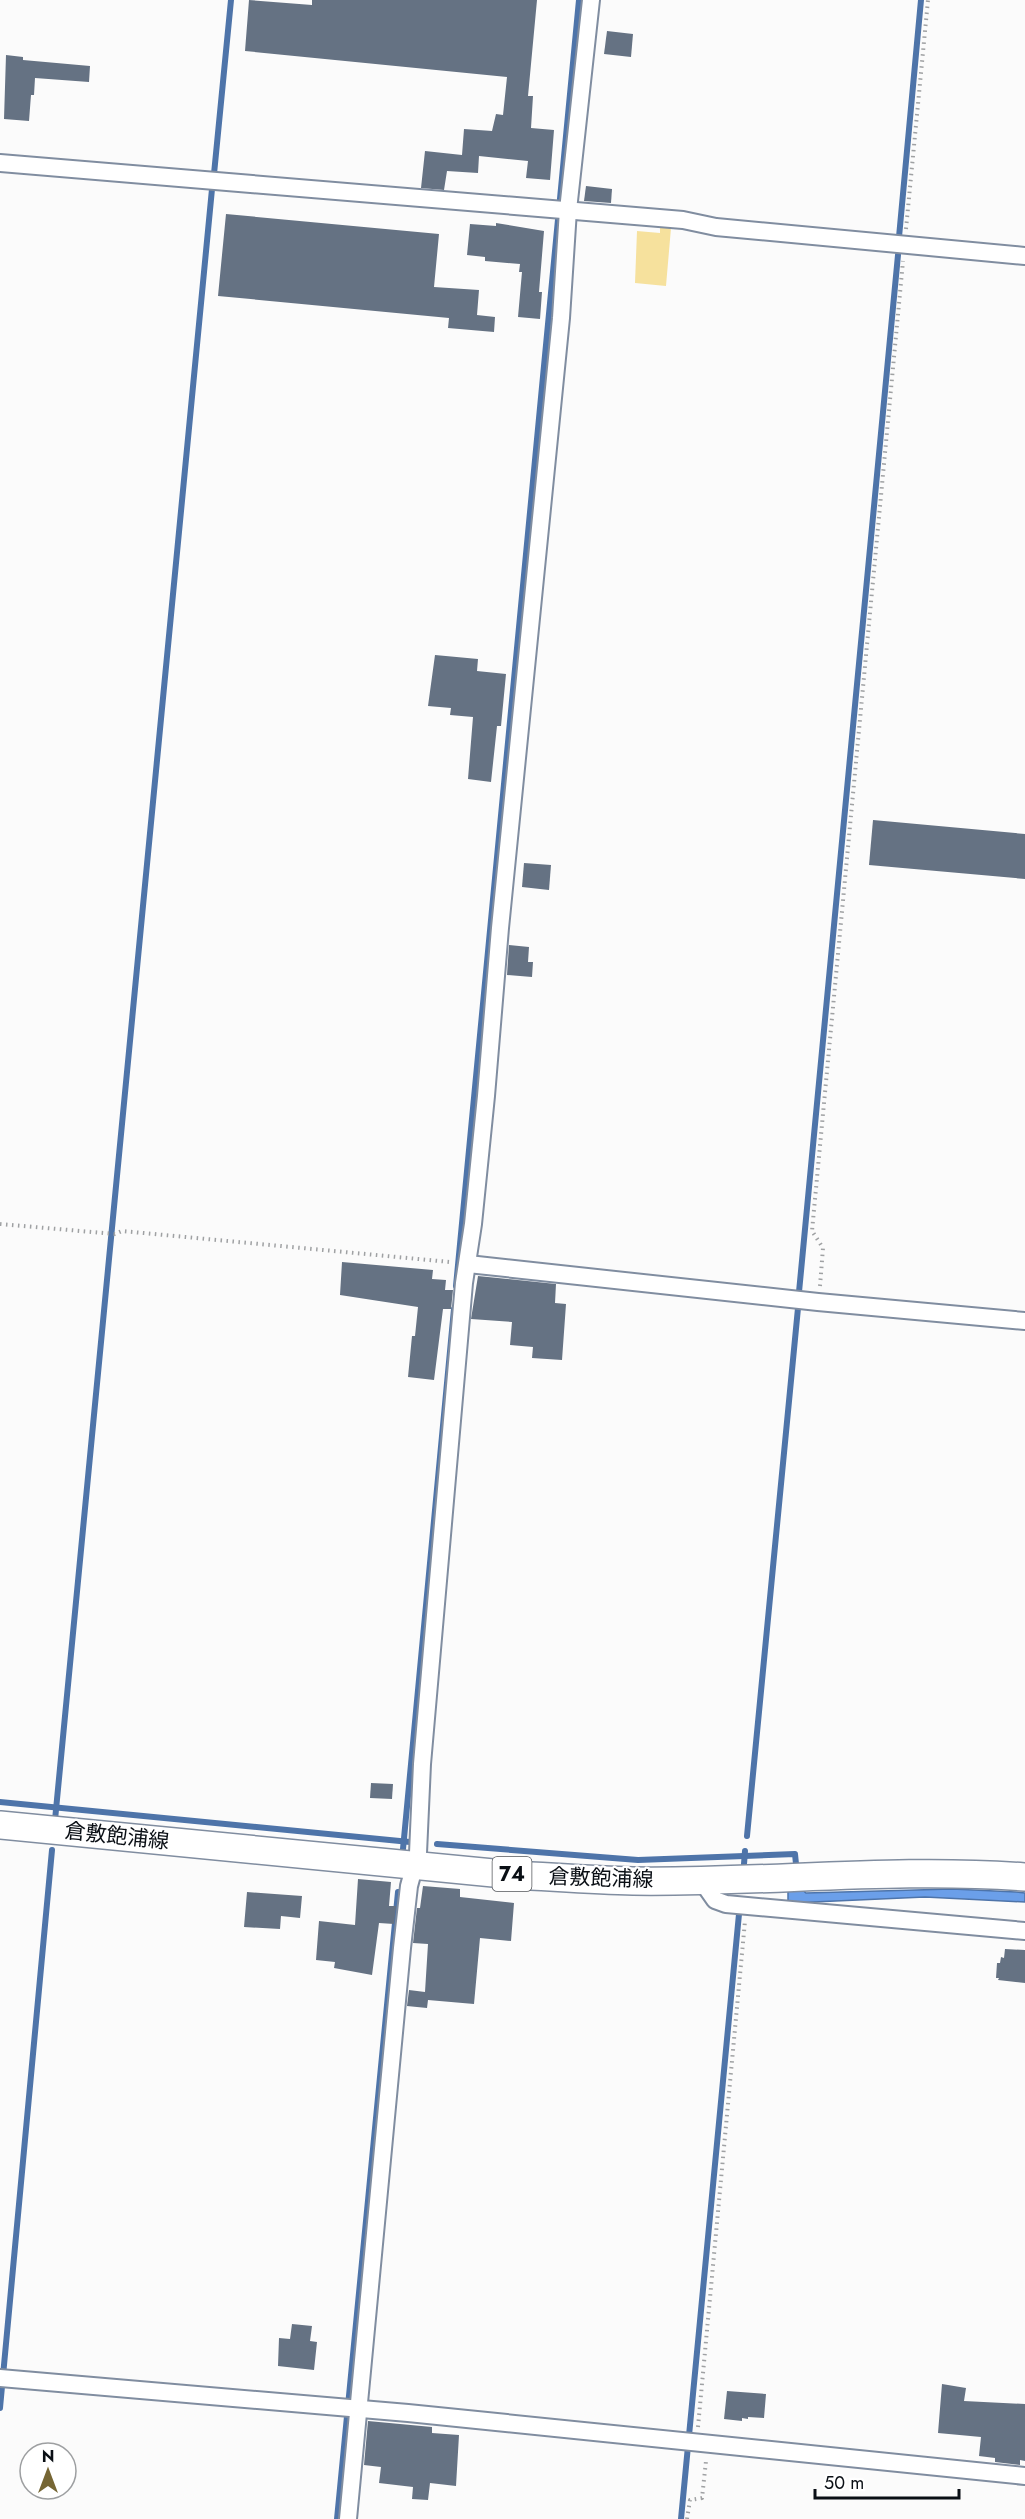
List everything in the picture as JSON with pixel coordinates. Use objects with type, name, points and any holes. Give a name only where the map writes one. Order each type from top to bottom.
[{"type":"main road","name":"倉敷飽浦線","points":[[0,1825],[585,1879],[701,1880],[932,1873],[1025,1877]]},
{"type":"street","points":[[348,2519],[350,2409],[409,1886],[418,1853],[422,1764],[461,1263],[561,318],[563,210],[591,0]]},
{"type":"street","points":[[0,163],[683,220],[716,227],[1025,256]]},
{"type":"street","points":[[461,1263],[818,1302],[1025,1321]]},
{"type":"street","points":[[701,1880],[715,1899],[726,1904],[1025,1931]]},
{"type":"street","points":[[3,2378],[350,2409],[1025,2476]]},
{"type":"path","points":[[818,1302],[823,1248],[812,1231],[928,0]]},
{"type":"path","points":[[0,1224],[116,1234],[122,1231],[461,1263]]},
{"type":"path","points":[[687,2519],[690,2500],[702,2498],[703,2492],[696,2443],[747,1907]]},
{"type":"shaded area","points":[[660,226],[671,228],[666,286],[635,283],[637,231],[660,233]]},
{"type":"water","points":[[788,1889],[801,1889],[806,1893],[952,1889],[1016,1892],[1025,1893],[1025,1902],[925,1897],[791,1903],[788,1900]]},
{"type":"building","points":[[249,0],[312,5],[312,0],[537,0],[528,96],[533,96],[531,128],[554,130],[550,180],[526,178],[528,161],[479,156],[478,173],[447,171],[444,190],[421,188],[425,151],[462,155],[464,129],[492,131],[496,114],[503,115],[507,77],[245,51]]},
{"type":"building","points":[[607,31],[633,34],[631,57],[604,54]]},
{"type":"building","points":[[6,55],[23,57],[23,60],[90,66],[89,82],[35,78],[29,121],[4,119]]},
{"type":"building","points":[[586,186],[612,189],[611,203],[584,201]]},
{"type":"building","points":[[226,214],[439,234],[434,287],[479,290],[477,315],[495,317],[494,332],[448,328],[449,318],[218,296]]},
{"type":"building","points":[[496,223],[544,231],[539,292],[542,292],[540,319],[518,317],[522,272],[519,272],[520,264],[485,261],[485,257],[467,255],[470,224],[496,226]]},
{"type":"building","points":[[435,655],[478,659],[477,671],[506,674],[501,726],[497,726],[491,782],[468,779],[473,717],[450,715],[451,708],[428,706]]},
{"type":"building","points":[[873,820],[1025,834],[1025,879],[869,865]]},
{"type":"building","points":[[524,863],[551,865],[549,890],[522,887]]},
{"type":"building","points":[[509,945],[529,947],[528,962],[533,962],[532,977],[507,975]]},
{"type":"building","points":[[342,1262],[433,1270],[432,1279],[446,1280],[445,1290],[453,1290],[451,1309],[443,1309],[434,1380],[408,1377],[412,1336],[415,1336],[418,1307],[340,1295]]},
{"type":"building","points":[[478,1276],[556,1284],[555,1303],[566,1304],[562,1360],[532,1358],[533,1347],[510,1345],[512,1322],[471,1319]]},
{"type":"building","points":[[371,1783],[393,1784],[392,1799],[370,1798]]},
{"type":"building","points":[[358,1879],[391,1882],[389,1906],[396,1906],[394,1924],[379,1923],[372,1975],[334,1968],[335,1962],[316,1960],[319,1921],[355,1925]]},
{"type":"building","points":[[423,1886],[460,1889],[460,1897],[514,1903],[511,1941],[480,1938],[474,2004],[428,2000],[427,2008],[407,2006],[409,1990],[425,1992],[428,1944],[413,1943],[417,1908],[420,1908]]},
{"type":"building","points":[[247,1892],[302,1896],[300,1918],[281,1916],[280,1929],[244,1927]]},
{"type":"building","points":[[1005,1949],[1025,1950],[1025,1983],[996,1978],[997,1963],[1000,1963],[1001,1957],[1004,1958]]},
{"type":"building","points":[[292,2324],[312,2326],[310,2341],[317,2342],[314,2370],[278,2366],[279,2338],[290,2339]]},
{"type":"building","points":[[942,2384],[966,2388],[964,2401],[1025,2404],[1025,2461],[1020,2460],[1020,2465],[995,2462],[995,2458],[979,2456],[981,2437],[938,2433]]},
{"type":"building","points":[[727,2391],[766,2394],[764,2418],[748,2417],[748,2419],[742,2418],[742,2421],[724,2419]]},
{"type":"building","points":[[368,2421],[432,2427],[432,2433],[459,2435],[456,2486],[430,2483],[428,2500],[412,2499],[413,2487],[379,2483],[381,2467],[364,2465]]},
{"type":"waterway","points":[[214,174],[231,0]]},
{"type":"waterway","points":[[456,1286],[579,0]]},
{"type":"waterway","points":[[899,237],[921,0]]},
{"type":"waterway","points":[[55,1820],[212,189]]},
{"type":"waterway","points":[[799,1292],[898,255]]},
{"type":"waterway","points":[[747,1836],[798,1308]]},
{"type":"waterway","points":[[403,1849],[454,1309]]},
{"type":"waterway","points":[[0,1802],[410,1842]]},
{"type":"waterway","points":[[437,1844],[638,1860],[795,1854],[796,1864]]},
{"type":"waterway","points":[[0,2408],[52,1850]]},
{"type":"waterway","points":[[744,1864],[745,1851]]},
{"type":"waterway","points":[[337,2519],[398,1892]]},
{"type":"waterway","points":[[681,2519],[739,1914]]}]
